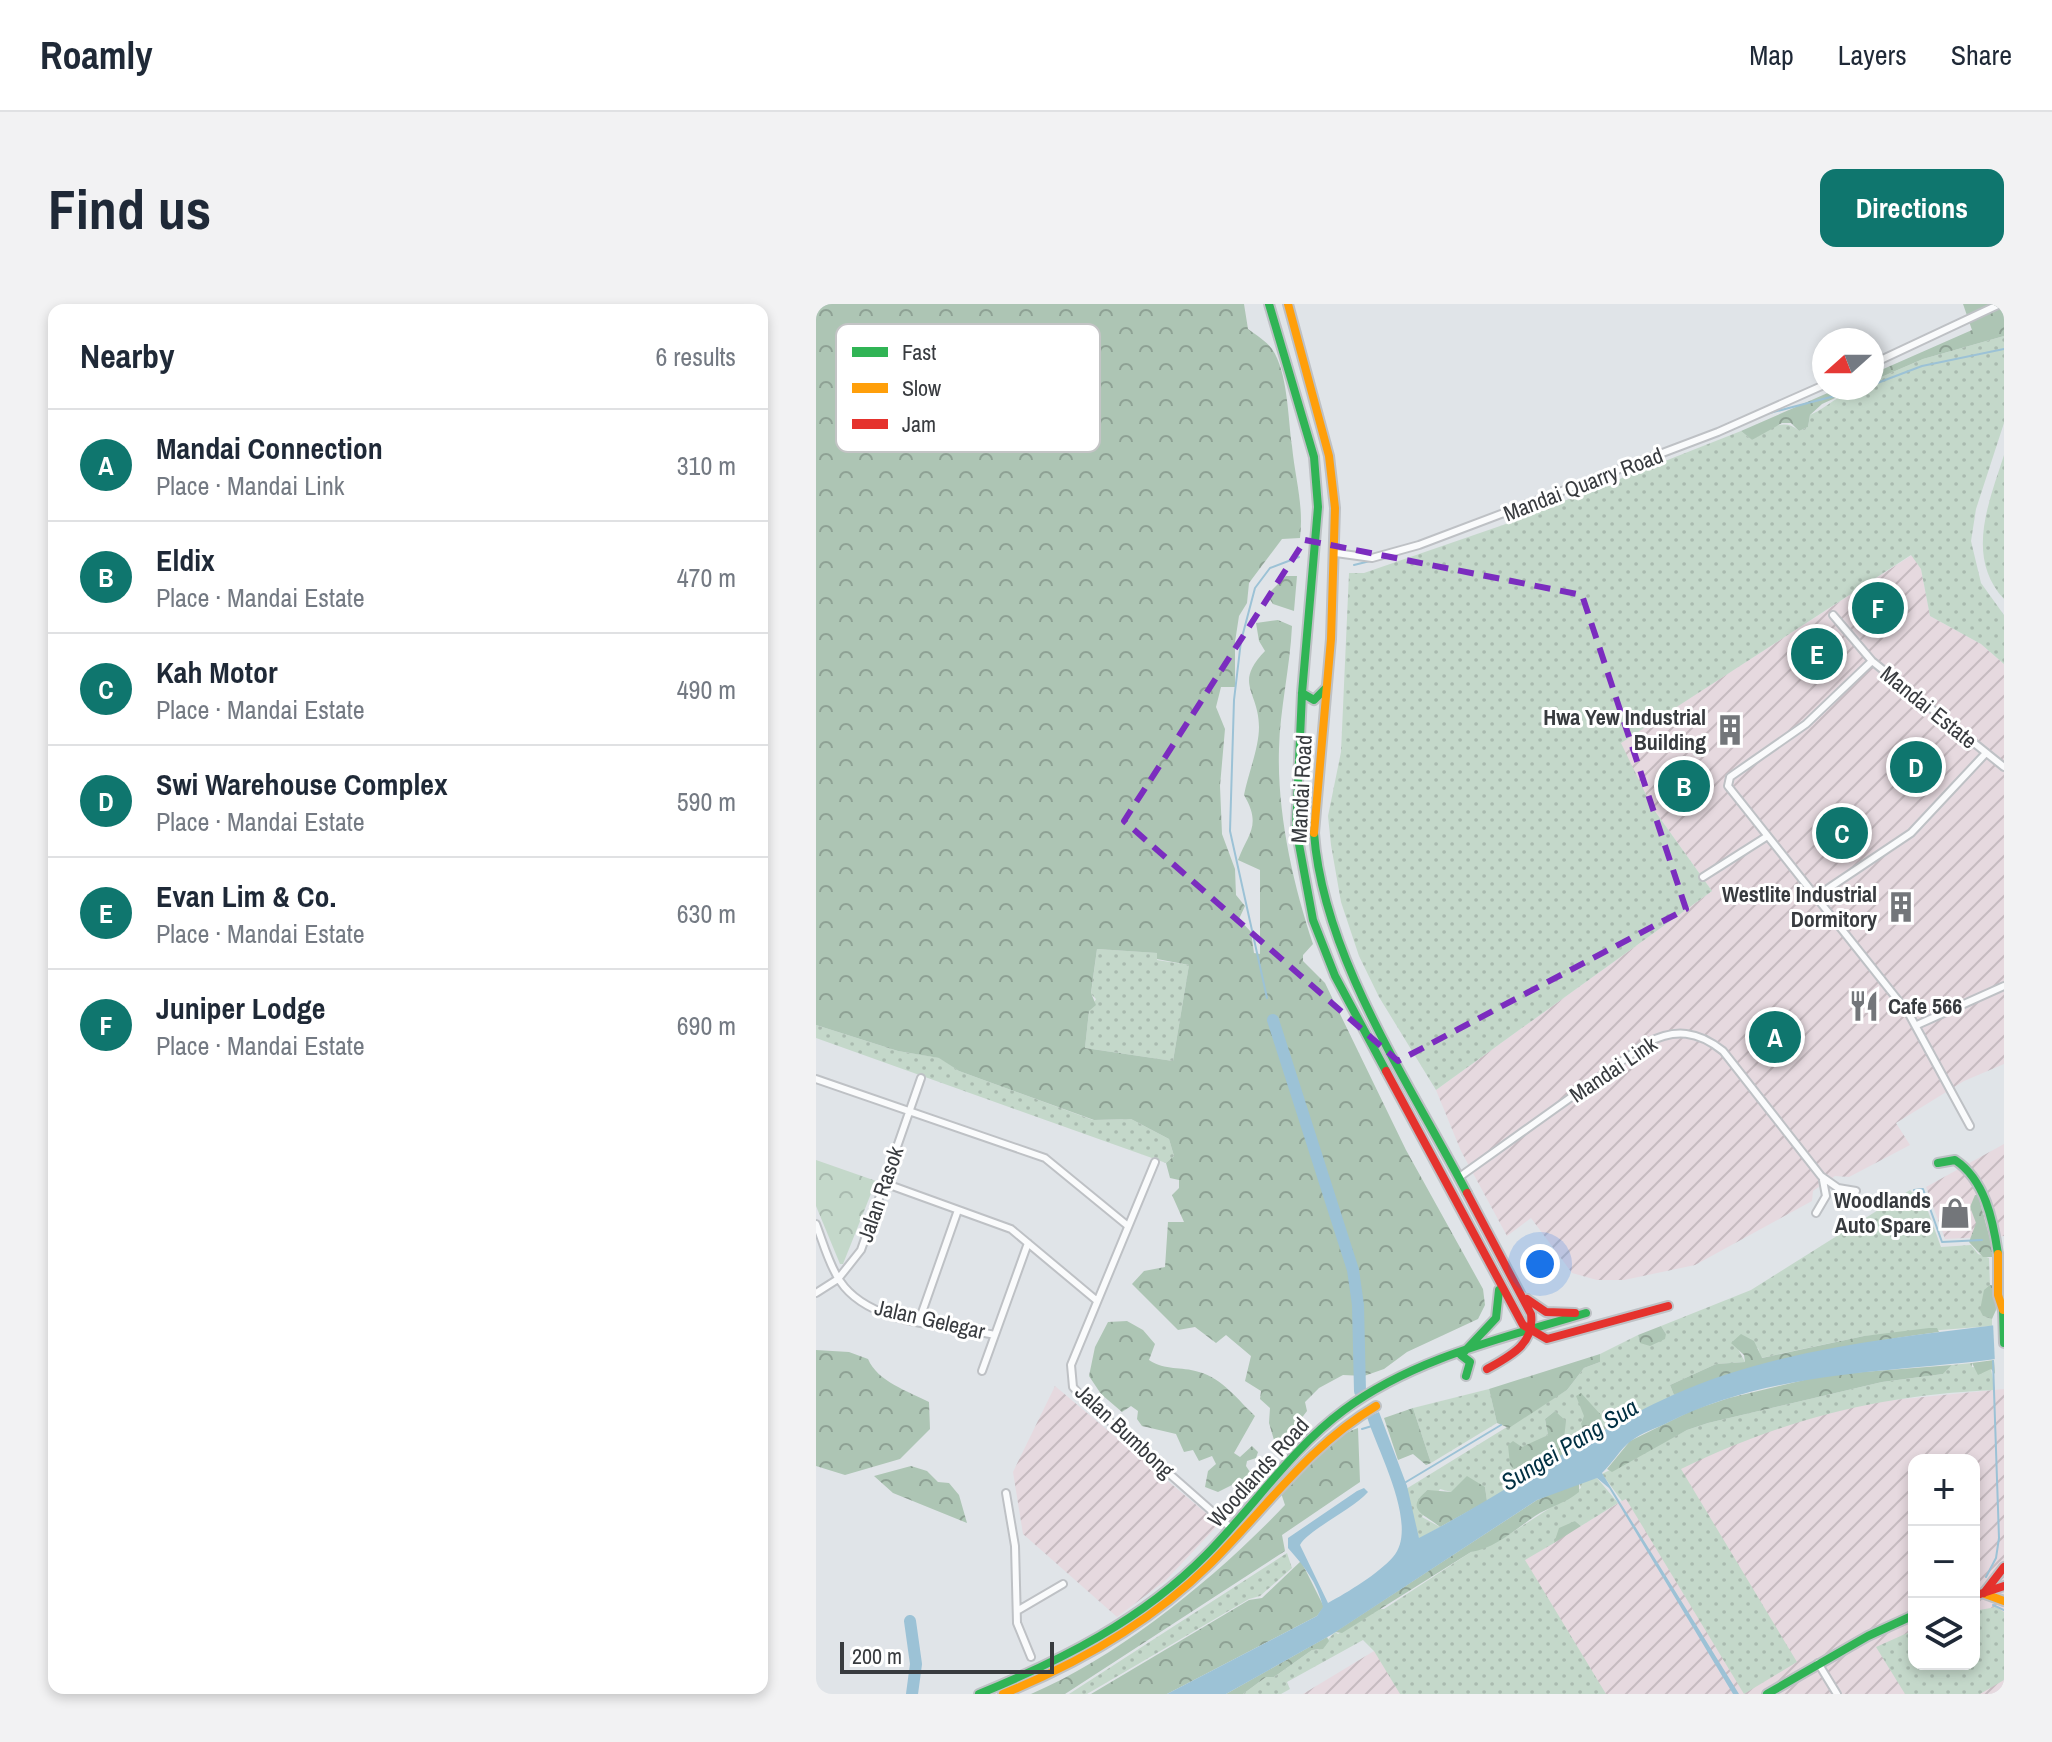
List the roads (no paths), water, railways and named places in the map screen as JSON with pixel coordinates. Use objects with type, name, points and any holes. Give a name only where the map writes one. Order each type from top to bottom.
[{"type":"main road","name":"Mandai Road","points":[[1269,304],[1310,443],[1317,481],[1314,577],[1302,693],[1296,828],[1302,875],[1313,920],[1335,976],[1383,1067],[1523,1325],[1531,1331]]},
{"type":"main road","name":"Mandai Road","points":[[1288,304],[1329,456],[1336,553],[1314,829],[1317,870],[1342,956],[1516,1283]]},
{"type":"main road","points":[[1302,693],[1314,700],[1320,699],[1326,686]]},
{"type":"main road","points":[[1383,1067],[1383,1053],[1390,1048]]},
{"type":"main road","points":[[1938,1163],[1955,1160],[1966,1167],[1984,1201],[1998,1254],[1998,1295],[2004,1308],[2004,1343]]},
{"type":"main road","points":[[1459,1355],[1488,1330],[1500,1312],[1496,1276]]},
{"type":"main road","points":[[1516,1283],[1535,1307],[1551,1318],[1568,1319]]},
{"type":"main road","points":[[1487,1369],[1517,1352],[1531,1331],[1531,1314],[1516,1283]]},
{"type":"main road","points":[[1531,1331],[1542,1338],[1552,1338],[1668,1306]]},
{"type":"main road","name":"Woodlands Road","points":[[979,1694],[1052,1664],[1108,1634],[1150,1604],[1187,1573],[1231,1528],[1294,1453],[1356,1402],[1459,1355],[1586,1313],[1552,1314],[1535,1307]]},
{"type":"main road","points":[[1459,1355],[1469,1358],[1471,1366],[1466,1376]]},
{"type":"main road","name":"Woodlands Road","points":[[1003,1694],[1093,1652],[1157,1611],[1211,1563],[1328,1435],[1376,1406]]},
{"type":"main road","points":[[1984,1593],[2004,1567]]},
{"type":"main road","points":[[1980,1594],[2004,1586]]},
{"type":"main road","points":[[1984,1593],[2004,1601]]},
{"type":"main road","points":[[1767,1694],[1818,1663],[1908,1618]]},
{"type":"street","points":[[1884,358],[2000,304]]},
{"type":"street","name":"Mandai Quarry Road","points":[[1336,553],[1372,558],[1419,545],[1718,432],[1812,390]]},
{"type":"street","name":"Mandai Estate","points":[[1833,615],[1872,661],[2004,767]]},
{"type":"street","name":"Mandai Estate","points":[[1872,661],[1806,724],[1730,777],[1728,784],[1731,793],[1917,1025],[1970,1126]]},
{"type":"street","name":"Mandai Estate","points":[[1814,898],[1911,833],[1986,753]]},
{"type":"street","points":[[1703,877],[1766,837]]},
{"type":"street","points":[[1917,1025],[2004,986]]},
{"type":"street","name":"Mandai Link","points":[[1458,1178],[1647,1043],[1680,1033],[1708,1039],[1723,1051],[1821,1176],[1838,1188],[1856,1191]]},
{"type":"street","name":"Jalan Rasok","points":[[816,1293],[838,1279],[861,1250],[921,1078]]},
{"type":"street","points":[[816,1079],[1045,1158],[1128,1226]]},
{"type":"street","name":"Jalan Bumbong","points":[[1155,1162],[1071,1365],[1073,1387],[1231,1528]]},
{"type":"street","points":[[1816,1213],[1826,1196],[1821,1176]]},
{"type":"street","points":[[884,1183],[1011,1229],[1096,1300]]},
{"type":"street","points":[[919,1321],[958,1210]]},
{"type":"street","name":"Jalan Gelegar","points":[[816,1224],[838,1279],[853,1297],[875,1310],[995,1335]]},
{"type":"street","points":[[982,1371],[1028,1243]]},
{"type":"street","points":[[1006,1493],[1015,1546],[1018,1628],[1031,1657],[1023,1677]]},
{"type":"street","points":[[1017,1611],[1063,1584]]},
{"type":"street","points":[[1031,1657],[1052,1664]]},
{"type":"street","points":[[1818,1663],[1837,1694]]},
{"type":"water","points":[[2004,1324],[2004,1358],[1833,1376],[1749,1392],[1709,1405],[1639,1436],[1627,1444],[1602,1473],[1739,1694],[1733,1694],[1609,1488],[1597,1478],[1537,1500],[1331,1635],[1226,1694],[1167,1694],[1317,1616],[1323,1607],[1320,1598],[1309,1575],[1288,1548],[1288,1538],[1357,1491],[1364,1488],[1368,1492],[1300,1545],[1328,1603],[1371,1576],[1393,1557],[1400,1544],[1402,1527],[1399,1508],[1367,1417],[1379,1412],[1407,1486],[1419,1538],[1608,1428],[1712,1379],[1752,1366],[1836,1348]]},
{"type":"waterway","points":[[1884,380],[1922,366],[2004,349]]},
{"type":"waterway","points":[[1766,414],[1819,400]]},
{"type":"waterway","points":[[1267,998],[1230,831],[1234,700],[1241,641],[1255,588],[1270,568],[1299,557]]},
{"type":"waterway","points":[[1354,565],[1370,561]]},
{"type":"waterway","points":[[1273,1020],[1353,1270],[1358,1305],[1360,1391]]},
{"type":"waterway","points":[[1914,1190],[1923,1189],[1942,1242],[1982,1240]]},
{"type":"waterway","points":[[1986,1577],[1996,1558],[1999,1538],[1993,1361]]},
{"type":"waterway","points":[[1406,1482],[1501,1425]]},
{"type":"waterway","points":[[1362,1429],[1372,1426]]},
{"type":"waterway","points":[[1993,1605],[2004,1610]]},
{"type":"waterway","points":[[910,1621],[916,1664],[912,1694]]},
{"type":"place","name":"Juniper Lodge","points":[[1878,608]]},
{"type":"place","name":"Evan Lim & Co.","points":[[1817,654]]},
{"type":"place","name":"Hwa Yew Industrial Building","points":[[1730,730]]},
{"type":"place","name":"Swi Warehouse Complex","points":[[1916,767]]},
{"type":"place","name":"Eldix","points":[[1684,786]]},
{"type":"place","name":"Kah Motor","points":[[1842,833]]},
{"type":"place","name":"Westlite Industrial Dormitory","points":[[1901,907]]},
{"type":"place","name":"Cafe 566","points":[[1864,1006]]},
{"type":"place","name":"Mandai Connection","points":[[1775,1037]]},
{"type":"place","name":"Woodlands Auto Spare","points":[[1955,1213]]},
{"type":"water label","name":"Sungei Pang Sua","points":[[1569,1444]]}]
